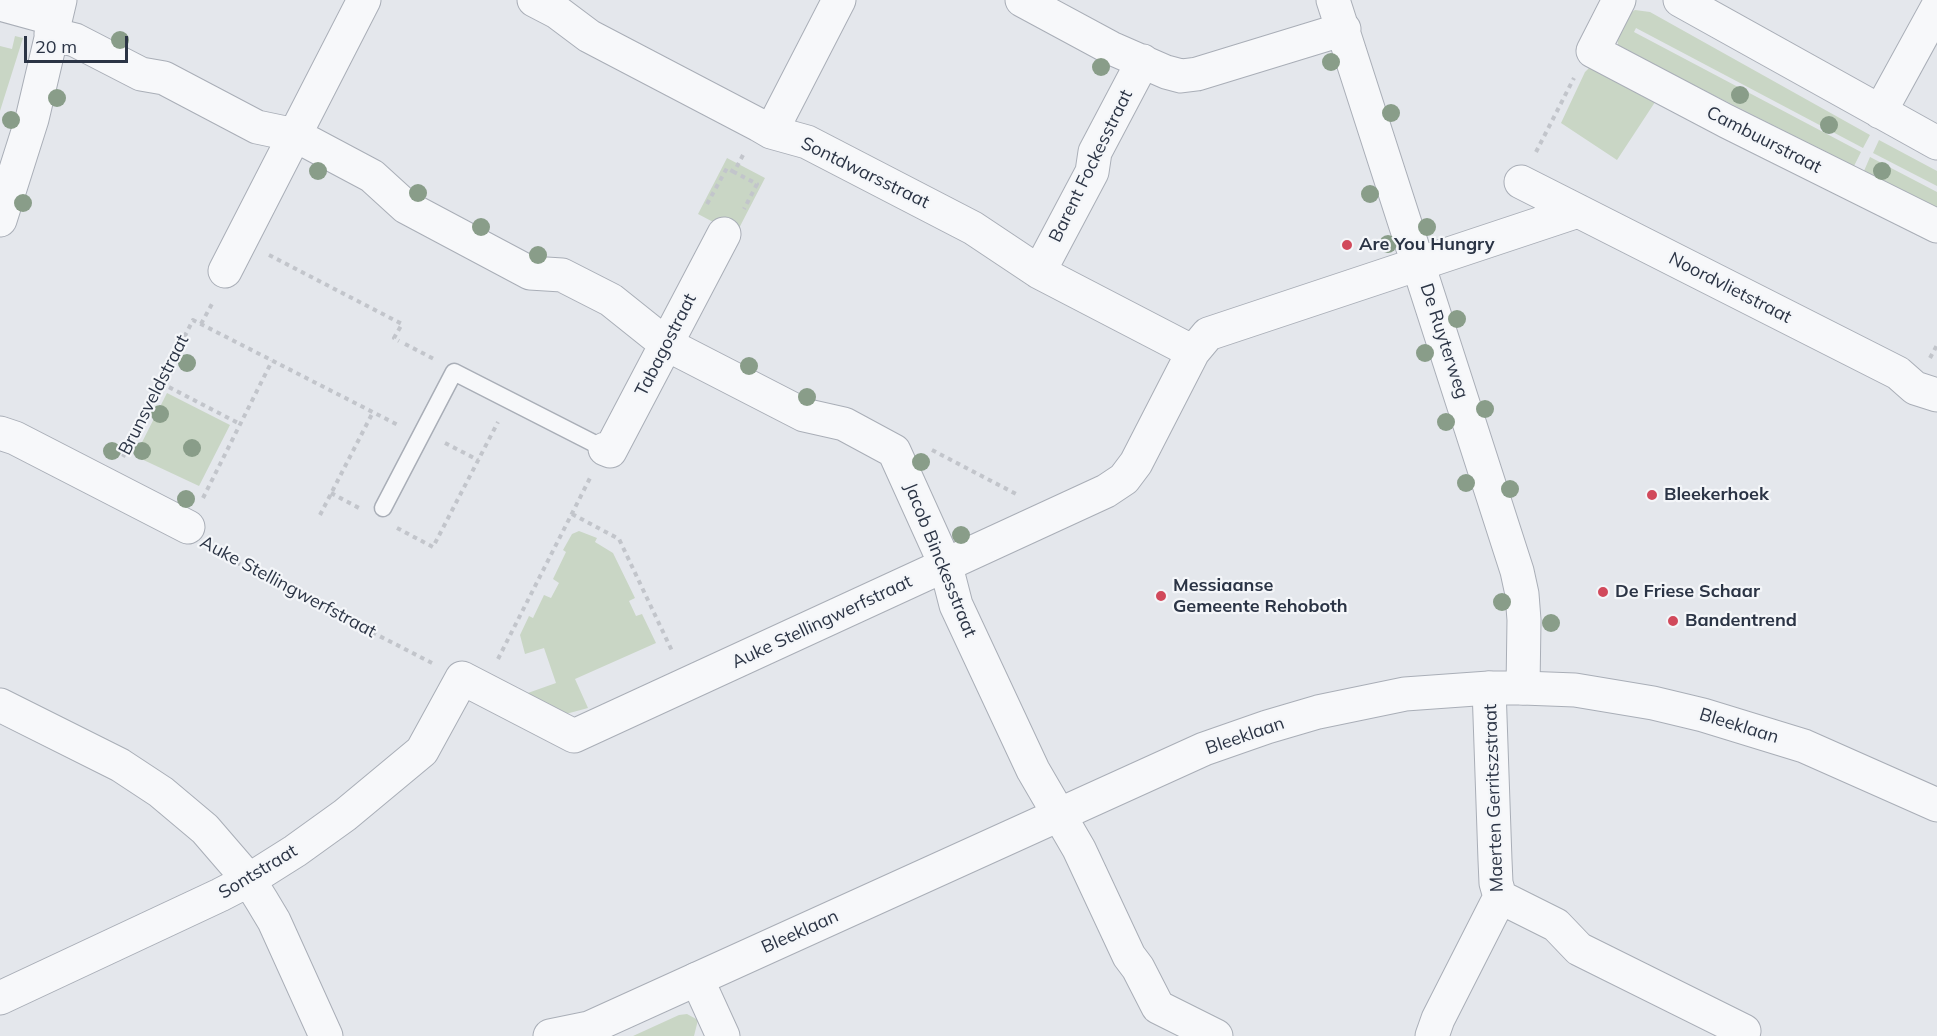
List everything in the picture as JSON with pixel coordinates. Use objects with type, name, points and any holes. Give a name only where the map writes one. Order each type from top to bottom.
[{"type":"street","points":[[225,271],[364,0]]},
{"type":"street","name":"Sontdwarsstraat","points":[[534,0],[557,12],[589,36],[765,128],[807,142],[973,228],[1039,272],[1193,352]]},
{"type":"street","points":[[765,128],[839,0]]},
{"type":"street","points":[[1022,0],[1112,48],[1166,72],[1181,76],[1197,74],[1338,15]]},
{"type":"street","points":[[1593,51],[1619,0]]},
{"type":"street","points":[[1680,0],[1937,143]]},
{"type":"street","points":[[0,4],[56,18],[75,40],[141,74],[164,78],[256,127],[295,135],[372,176],[406,207],[530,273],[562,275],[611,300],[666,344],[804,415],[844,424],[894,451]]},
{"type":"street","points":[[1880,112],[1937,8]]},
{"type":"street","name":"De Ruyterweg","points":[[1338,15],[1517,571],[1524,620],[1523,688]]},
{"type":"street","points":[[0,219],[32,119],[56,18]]},
{"type":"street","name":"Cambuurstraat","points":[[1593,51],[1726,121],[1937,226]]},
{"type":"street","name":"Barent Fockesstraat","points":[[1039,272],[1092,172],[1095,153],[1143,61]]},
{"type":"street","name":"Noordvlietstraat","points":[[1521,182],[1898,373],[1926,392]]},
{"type":"street","name":"Auke Stellingwerfstraat","points":[[473,684],[573,736],[1106,491],[1124,479],[1136,463],[1193,352],[1208,334],[1578,211]]},
{"type":"street","name":"Tabagostraat","points":[[605,448],[610,451],[727,227]]},
{"type":"street","name":"Auke Stellingwerfstraat","points":[[0,433],[15,438],[188,527]]},
{"type":"street","name":"Jacob Binckesstraat","points":[[894,451],[946,566],[956,605],[1033,770],[1081,853],[1129,956],[1138,968],[1158,1007],[1216,1036]]},
{"type":"street","name":"Sontstraat","points":[[0,998],[113,947],[249,880],[295,851],[345,815],[422,751],[473,684]]},
{"type":"street","name":"Maerten Gerritszstraat","points":[[1432,1036],[1438,1019],[1500,897],[1496,883],[1489,688]]},
{"type":"street","name":"Bleeklaan","points":[[550,1036],[584,1032],[1204,749],[1318,712],[1406,694],[1523,688],[1575,690],[1613,696],[1703,715],[1804,746],[1937,805]]},
{"type":"street","points":[[0,705],[102,755],[145,780],[205,829],[249,880],[274,921],[326,1036]]},
{"type":"street","points":[[1500,897],[1556,925],[1579,949],[1744,1031],[1742,1036]]},
{"type":"street","points":[[697,979],[723,1036]]},
{"type":"lane","points":[[380,515],[454,372],[605,448]]},
{"type":"path","points":[[1521,182],[1581,63],[1593,51]]},
{"type":"path","points":[[734,172],[765,128]]},
{"type":"path","points":[[727,168],[757,184],[737,223],[727,227],[706,207],[727,168]]},
{"type":"path","points":[[263,252],[402,324],[394,338],[399,341]]},
{"type":"path","name":"Brunsveldstraat","points":[[108,486],[193,320],[373,412],[479,460]]},
{"type":"path","points":[[188,527],[272,361]]},
{"type":"path","points":[[161,383],[240,424]]},
{"type":"path","points":[[331,493],[380,515],[433,547],[510,400]]},
{"type":"path","points":[[320,515],[373,412]]},
{"type":"path","points":[[473,684],[572,514],[605,448]]},
{"type":"path","points":[[894,451],[929,449],[1056,515]]},
{"type":"path","points":[[572,514],[620,539],[687,684]]},
{"type":"path","name":"Auke Stellingwerfstraat","points":[[188,527],[197,542],[473,684]]},
{"type":"green space","points":[[1635,10],[1650,12],[1870,135],[1863,148],[1636,28],[1634,32],[1861,152],[1854,166],[1646,61],[1619,51],[1617,38],[1630,13]]},
{"type":"green space","points":[[15,36],[23,38],[0,111],[0,46],[12,49]]},
{"type":"green space","points":[[1591,66],[1659,96],[1617,160],[1561,123],[1585,72]]},
{"type":"green space","points":[[1879,140],[1937,171],[1937,186],[1873,153]]},
{"type":"green space","points":[[1870,157],[1937,192],[1937,208],[1864,171]]},
{"type":"green space","points":[[727,158],[765,178],[736,234],[698,214]]},
{"type":"green space","points":[[167,393],[230,425],[199,486],[135,456]]},
{"type":"green space","points":[[579,531],[597,538],[595,542],[613,553],[635,598],[629,601],[636,616],[642,614],[656,643],[575,679],[588,708],[562,715],[525,694],[556,683],[544,648],[525,654],[520,635],[529,616],[533,618],[544,595],[551,598],[559,583],[553,579],[566,552],[563,550],[572,534]]},
{"type":"green space","points":[[687,1014],[698,1020],[694,1036],[633,1036],[679,1015]]},
{"type":"place","name":"Are You Hungry","points":[[1347,245]]},
{"type":"place","name":"Bleekerhoek","points":[[1652,495]]},
{"type":"place","name":"De Friese Schaar","points":[[1603,592]]},
{"type":"place","name":"Messiaanse Gemeente Rehoboth","points":[[1161,596]]},
{"type":"place","name":"Bandentrend","points":[[1673,621]]}]
